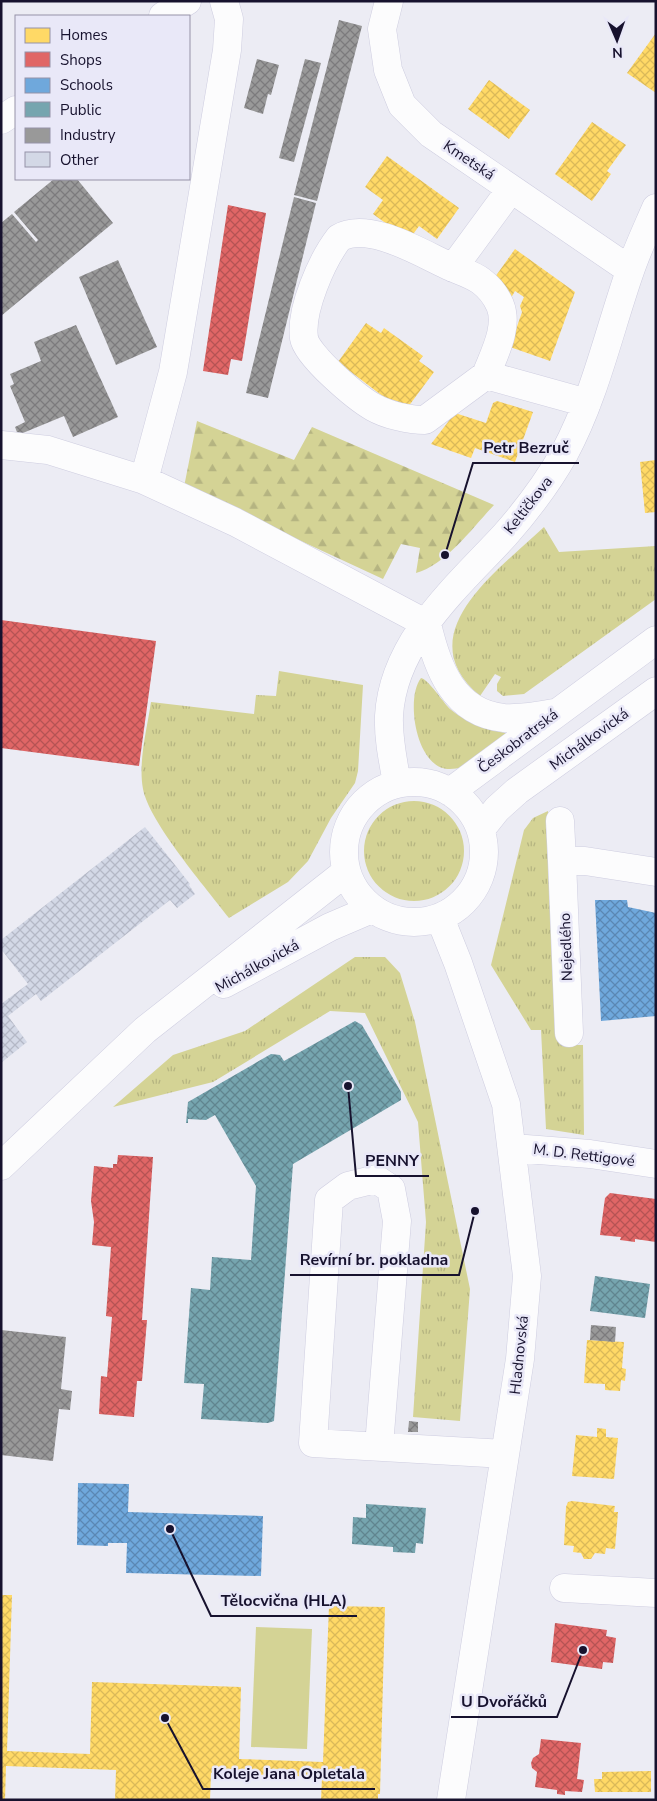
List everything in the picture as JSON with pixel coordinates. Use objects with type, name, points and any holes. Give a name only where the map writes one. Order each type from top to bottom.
[{"type":"street","points":[[165,15],[187,1]]},
{"type":"street","points":[[144,480],[173,372],[227,50],[230,19],[224,1]]},
{"type":"street","name":"Kmetská","points":[[389,1],[382,29],[388,70],[402,105],[431,134],[630,270]]},
{"type":"street","points":[[1,120],[15,111]]},
{"type":"street","points":[[453,268],[512,189]]},
{"type":"street","name":"Keltičkova","points":[[397,783],[390,730],[393,690],[406,657],[427,624],[451,592],[505,535],[538,496],[565,451],[587,403],[630,270],[649,245],[656,208]]},
{"type":"street","points":[[366,234],[380,236],[481,280],[495,296],[501,307],[503,320],[501,332],[486,375],[433,416],[425,420],[414,420],[375,408],[360,398],[315,356],[304,339],[304,326],[312,291],[333,246],[345,235],[366,234]]},
{"type":"street","points":[[486,375],[587,403]]},
{"type":"street","points":[[1,444],[48,450],[144,480],[235,522],[427,624],[444,679],[456,694],[471,706],[488,714],[506,718],[554,713]]},
{"type":"street","name":"Českobratrská","points":[[450,792],[585,690],[656,640]]},
{"type":"street","name":"Michálkovická","points":[[480,829],[497,809],[517,791],[656,691]]},
{"type":"street","points":[[424,782],[450,792],[468,808],[480,829],[484,846],[483,864],[478,880],[470,895],[457,907],[440,918],[414,922],[399,921],[372,910],[356,893],[346,872],[343,854],[345,835],[352,818],[364,802],[379,791],[397,783],[424,782]]},
{"type":"street","name":"Nejedlého","points":[[560,820],[570,1033]]},
{"type":"street","points":[[562,861],[585,861],[656,872]]},
{"type":"street","name":"Michálkovická","points":[[1,1166],[145,1030],[346,872]]},
{"type":"street","name":"Michálkovická","points":[[145,1030],[303,941],[372,910]]},
{"type":"street","name":"Hladnovská","points":[[440,918],[458,963],[506,1104],[527,1276],[520,1359],[451,1800]]},
{"type":"street","name":"M. D. Rettigové","points":[[512,1148],[590,1154],[656,1164]]},
{"type":"street","points":[[379,1446],[397,1221],[391,1189],[376,1179],[348,1186],[330,1200],[313,1442],[505,1454]]},
{"type":"street","points":[[564,1588],[656,1593]]},
{"type":"green space","points":[[197,421],[294,460],[312,427],[494,505],[448,554],[427,569],[416,573],[420,548],[401,544],[383,579],[184,487]]},
{"type":"green space","points":[[544,527],[559,552],[656,546],[656,599],[524,694],[503,696],[497,691],[497,684],[501,677],[495,674],[480,696],[460,673],[452,649],[456,627],[467,604],[484,583]]},
{"type":"green space","points":[[279,671],[363,685],[358,771],[355,783],[331,818],[308,861],[288,882],[229,918],[167,837],[148,803],[143,789],[142,768],[151,702],[254,714],[256,695],[276,696]]},
{"type":"green space","points":[[421,678],[428,682],[450,709],[463,718],[478,725],[509,734],[482,756],[467,765],[450,769],[438,766],[429,758],[422,746],[414,716],[416,688]]},
{"type":"green space","points":[[414,801],[433,805],[449,816],[460,832],[464,851],[460,870],[449,886],[433,897],[414,901],[395,897],[379,886],[368,870],[364,851],[368,832],[379,816],[395,805]]},
{"type":"green space","points":[[548,811],[563,1045],[583,1045],[584,1135],[546,1129],[541,1030],[531,1030],[491,965],[524,830],[533,818]]},
{"type":"green space","points":[[355,957],[385,957],[400,973],[415,1022],[470,1289],[460,1421],[413,1417],[426,1222],[418,1122],[365,1013],[330,1011],[213,1082],[113,1107],[173,1055],[245,1031]]},
{"type":"green space","points":[[256,1627],[312,1629],[307,1749],[251,1747]]},
{"type":"building: Homes","points":[[656,33],[656,93],[627,73]]},
{"type":"building: Homes","points":[[489,80],[530,110],[509,139],[468,109]]},
{"type":"building: Homes","points":[[592,122],[626,145],[607,171],[611,174],[592,201],[555,174]]},
{"type":"building: Homes","points":[[387,156],[459,208],[437,239],[419,226],[409,240],[373,214],[383,200],[365,187]]},
{"type":"building: Homes","points":[[515,249],[575,292],[550,361],[510,347],[522,312],[520,306],[524,297],[515,291],[511,298],[490,284]]},
{"type":"building: Homes","points":[[366,323],[381,333],[384,328],[423,356],[419,361],[434,372],[405,411],[338,362]]},
{"type":"building: Homes","points":[[497,401],[533,412],[515,462],[475,448],[471,458],[431,444],[455,413],[486,423],[493,403]]},
{"type":"building: Homes","points":[[656,460],[656,512],[645,513],[640,462]]},
{"type":"building: Homes","points":[[587,1340],[624,1342],[622,1368],[626,1369],[625,1381],[621,1380],[620,1391],[605,1390],[605,1384],[584,1383]]},
{"type":"building: Homes","points":[[597,1428],[606,1429],[606,1437],[618,1438],[614,1479],[572,1476],[576,1435],[597,1437]]},
{"type":"building: Homes","points":[[568,1502],[615,1506],[614,1512],[618,1512],[615,1549],[606,1548],[605,1554],[595,1553],[591,1559],[584,1559],[581,1553],[573,1552],[574,1546],[564,1545],[566,1507]]},
{"type":"building: Homes","points":[[1,1595],[12,1595],[7,1751],[90,1754],[92,1682],[241,1687],[239,1759],[323,1762],[329,1606],[385,1607],[380,1794],[378,1794],[378,1800],[321,1800],[322,1777],[211,1773],[210,1800],[115,1800],[116,1770],[6,1766],[5,1800],[1,1800]]},
{"type":"building: Homes","points":[[651,1771],[651,1792],[595,1792],[594,1779],[602,1779],[602,1772]]},
{"type":"building: Shops","points":[[228,205],[266,213],[242,361],[231,359],[228,375],[203,371]]},
{"type":"building: Shops","points":[[1,620],[156,641],[139,766],[1,748]]},
{"type":"building: Shops","points":[[118,1155],[153,1157],[142,1320],[147,1320],[142,1381],[137,1381],[134,1417],[99,1414],[101,1376],[107,1377],[112,1317],[106,1316],[111,1247],[92,1245],[94,1222],[91,1201],[94,1166],[113,1168],[113,1164],[117,1164]]},
{"type":"building: Shops","points":[[610,1193],[656,1199],[656,1242],[635,1239],[635,1242],[620,1240],[621,1237],[600,1235],[605,1198]]},
{"type":"building: Shops","points":[[555,1623],[607,1630],[606,1636],[616,1638],[613,1663],[603,1662],[602,1669],[551,1662]]},
{"type":"building: Shops","points":[[541,1739],[581,1743],[577,1779],[584,1780],[582,1792],[565,1791],[565,1795],[557,1794],[557,1790],[535,1787],[537,1772],[532,1768],[531,1763],[533,1758],[539,1754]]},
{"type":"building: Schools","points":[[595,900],[627,900],[628,907],[656,913],[656,1016],[601,1021]]},
{"type":"building: Schools","points":[[78,1483],[129,1484],[128,1512],[263,1516],[261,1576],[126,1573],[127,1543],[108,1543],[108,1546],[77,1545]]},
{"type":"building: Public","points":[[355,1021],[362,1025],[401,1092],[401,1100],[293,1164],[274,1421],[268,1423],[201,1419],[204,1384],[184,1383],[191,1288],[210,1290],[212,1257],[251,1260],[256,1186],[215,1115],[206,1120],[188,1119],[188,1123],[186,1123],[188,1102],[271,1054],[280,1055],[284,1061]]},
{"type":"building: Public","points":[[595,1276],[650,1284],[645,1318],[590,1311]]},
{"type":"building: Public","points":[[366,1504],[426,1508],[423,1544],[416,1543],[415,1553],[393,1552],[393,1547],[352,1544],[353,1517],[366,1518]]},
{"type":"building: Industry","points":[[339,20],[362,26],[317,201],[294,195]]},
{"type":"building: Industry","points":[[257,59],[279,65],[271,95],[268,94],[263,114],[244,108]]},
{"type":"building: Industry","points":[[305,59],[321,63],[294,162],[279,158]]},
{"type":"building: Industry","points":[[53,180],[78,180],[113,223],[1,316],[1,223],[12,214],[36,242],[38,240],[14,212]]},
{"type":"building: Industry","points":[[294,197],[316,203],[268,398],[246,393]]},
{"type":"building: Industry","points":[[118,260],[157,347],[116,365],[79,277]]},
{"type":"building: Industry","points":[[76,325],[118,417],[73,437],[64,416],[18,435],[15,427],[25,422],[10,386],[14,384],[10,374],[41,361],[34,342]]},
{"type":"building: Industry","points":[[591,1325],[616,1327],[615,1342],[590,1340]]},
{"type":"building: Industry","points":[[1,1330],[66,1337],[61,1389],[72,1391],[70,1410],[59,1409],[53,1461],[1,1455]]},
{"type":"building: Industry","points":[[409,1421],[418,1422],[418,1432],[408,1432]]},
{"type":"building: Other","points":[[145,827],[190,884],[195,894],[177,908],[170,900],[41,1001],[36,994],[8,1016],[27,1042],[1,1063],[1,1004],[28,984],[1,949],[1,940]]},
{"type":"place","name":"Petr Bezruč","points":[[445,555]]},
{"type":"place","name":"PENNY","points":[[348,1086]]},
{"type":"place","name":"Revírní br. pokladna","points":[[475,1211]]},
{"type":"place","name":"Tělocvična (HLA)","points":[[170,1529]]},
{"type":"place","name":"U Dvořáčků","points":[[583,1650]]},
{"type":"place","name":"Koleje Jana Opletala","points":[[165,1718]]}]
